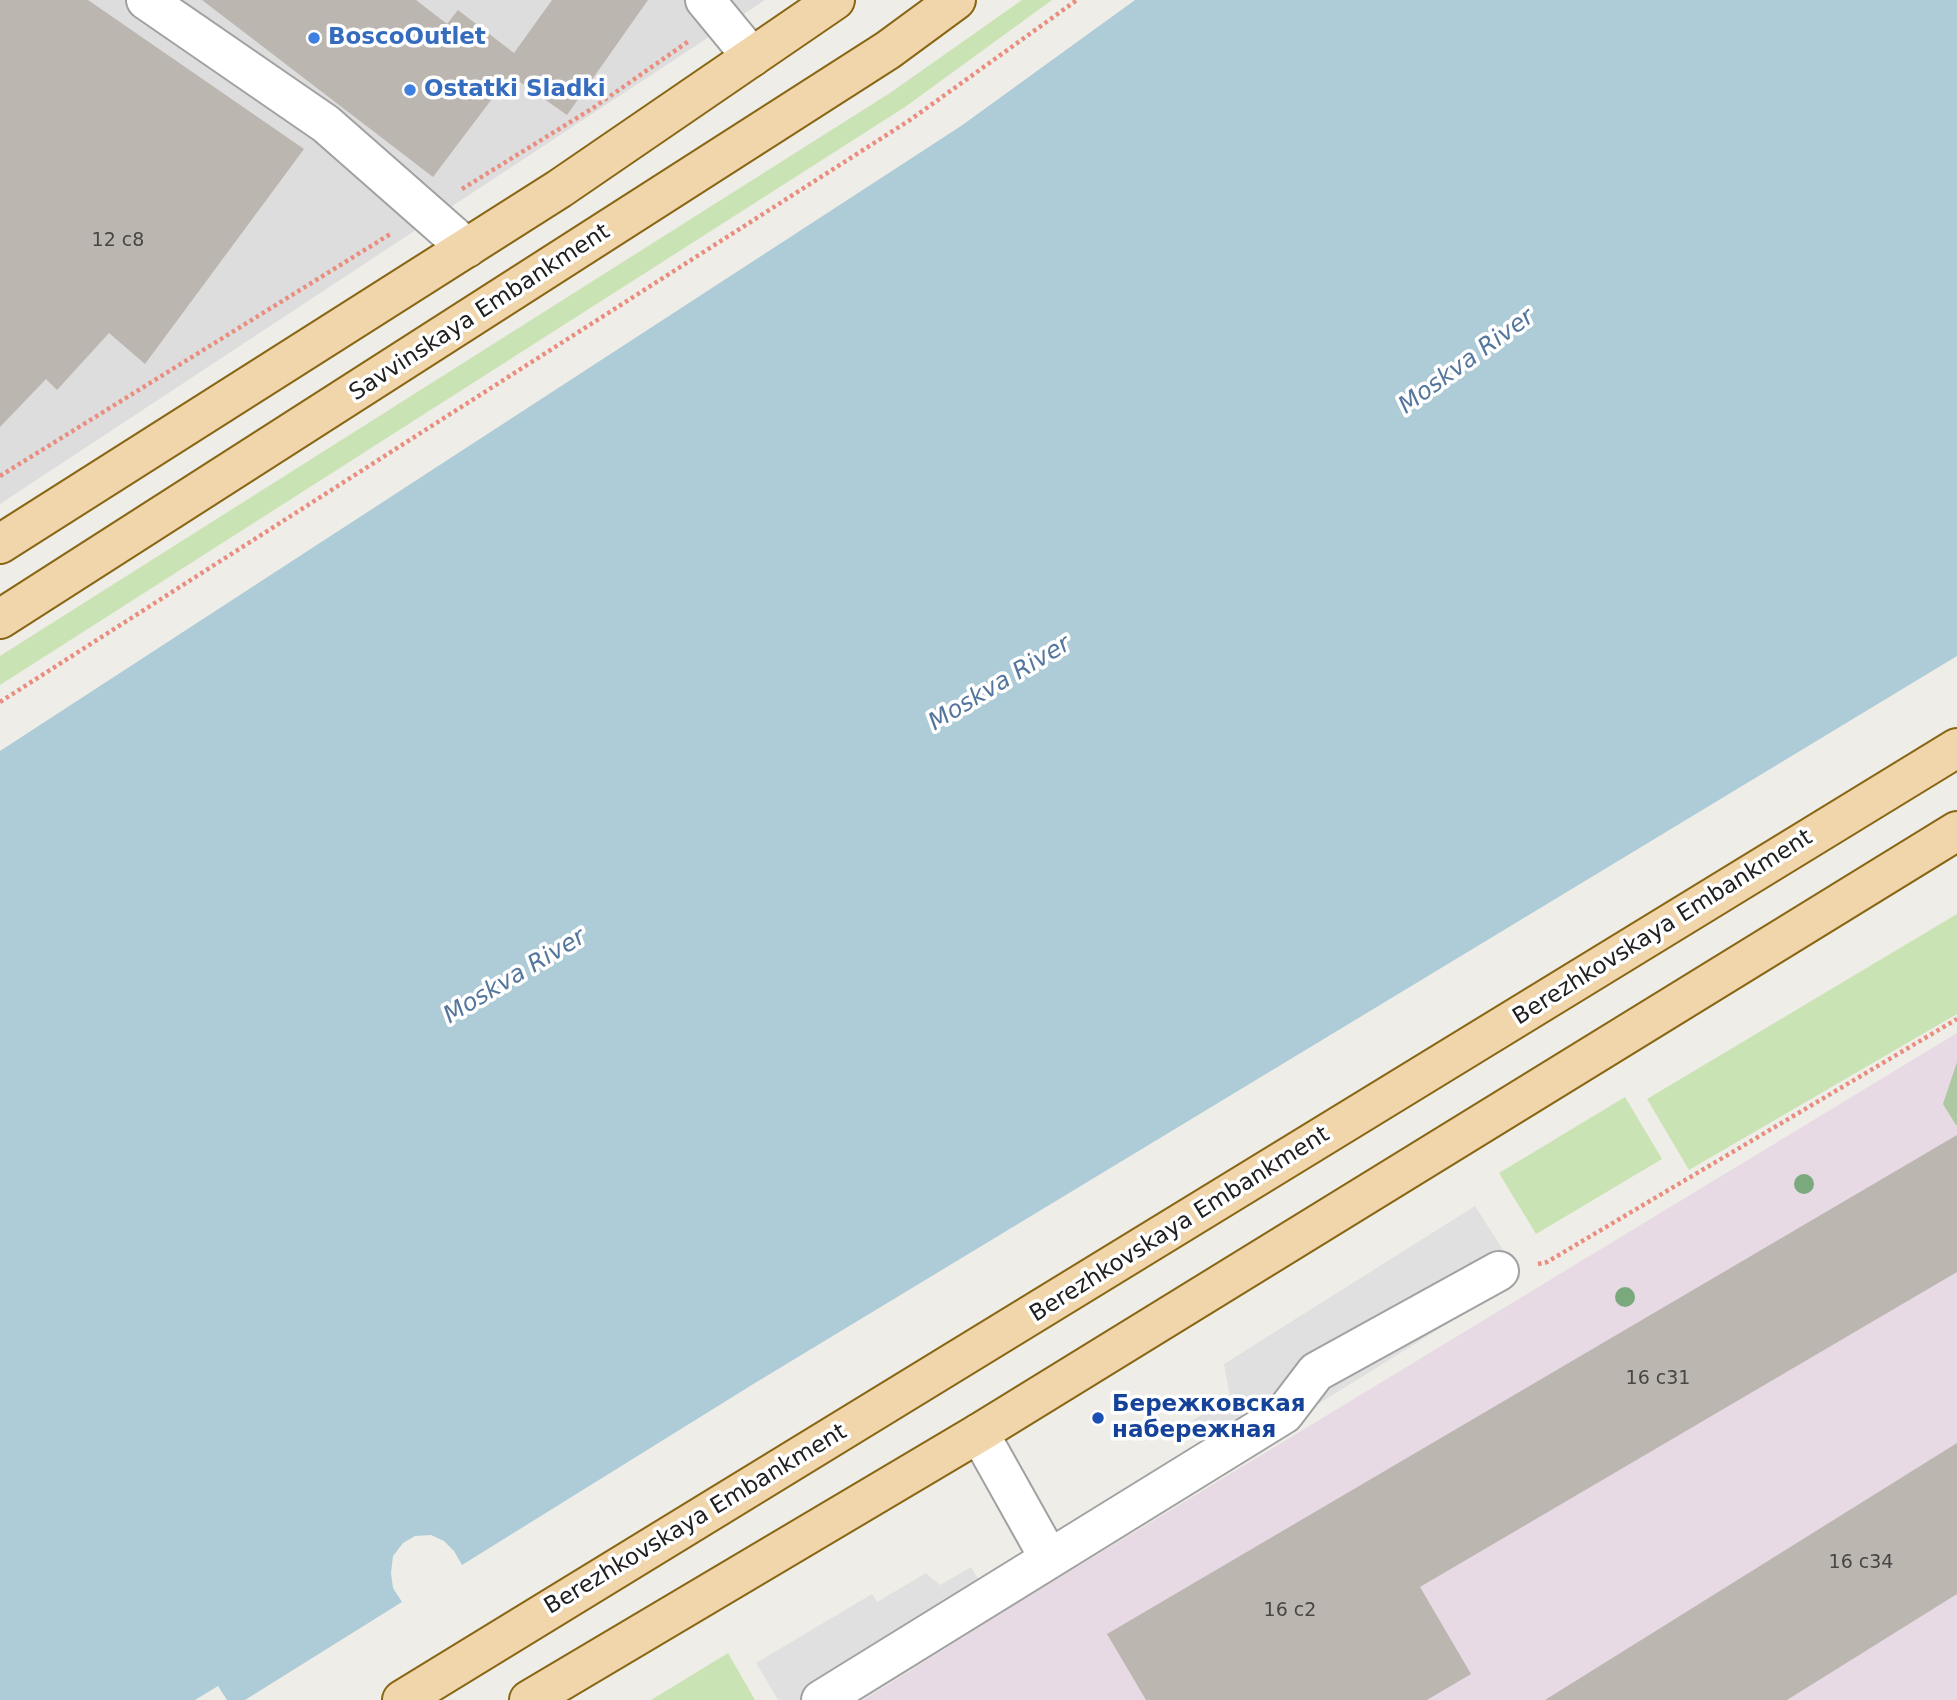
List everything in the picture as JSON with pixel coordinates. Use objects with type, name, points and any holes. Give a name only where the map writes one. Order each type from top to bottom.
[{"type":"main road","points":[[0,544],[467,248],[835,0]]},
{"type":"main road","name":"Savvinskaya Embankment","points":[[0,619],[876,58],[956,0]]},
{"type":"main road","name":"Berezhkovskaya Embankment","points":[[402,1700],[1957,748]]},
{"type":"main road","points":[[529,1700],[979,1433],[1957,831]]},
{"type":"lane","points":[[146,0],[327,124],[467,248]]},
{"type":"lane","points":[[713,9],[752,57]]},
{"type":"lane","points":[[821,1700],[1283,1414],[1316,1371],[1499,1271]]},
{"type":"lane","points":[[979,1433],[1049,1558]]},
{"type":"path","points":[[0,702],[910,120],[1077,0]]},
{"type":"path","points":[[0,476],[593,108],[713,9]]},
{"type":"path","points":[[1499,1271],[1547,1262],[1957,1019]]},
{"type":"shaded area","points":[[0,0],[765,0],[0,504]]},
{"type":"shaded area","points":[[1957,1033],[1957,1700],[863,1700],[1029,1596]]},
{"type":"shaded area","points":[[1475,1206],[1521,1278],[1220,1465],[1193,1420],[1230,1397],[1224,1364]]},
{"type":"shaded area","points":[[971,1567],[994,1605],[835,1700],[778,1700],[756,1663],[872,1594],[877,1602],[926,1573],[940,1585]]},
{"type":"green space","points":[[1022,0],[1052,0],[905,107],[0,685],[0,656],[890,93]]},
{"type":"green space","points":[[1957,914],[1957,1014],[1689,1170],[1647,1099]]},
{"type":"green space","points":[[1957,1062],[1957,1125],[1956,1125],[1943,1104]]},
{"type":"green space","points":[[1625,1097],[1662,1159],[1536,1234],[1499,1173]]},
{"type":"green space","points":[[728,1653],[755,1700],[651,1700]]},
{"type":"water","name":"Moskva River","points":[[1135,0],[1957,0],[1957,656],[755,1383],[462,1565],[444,1541],[431,1535],[415,1536],[403,1543],[393,1556],[391,1573],[393,1588],[402,1602],[245,1700],[227,1700],[218,1686],[195,1700],[0,1700],[0,751],[961,126]]},
{"type":"building","points":[[0,0],[88,0],[304,149],[145,364],[109,333],[57,390],[46,379],[0,427]]},
{"type":"building","name":"Ostatki Sladki","points":[[202,0],[416,0],[447,24],[458,10],[514,53],[552,0],[648,0],[567,115],[510,75],[433,177]]},
{"type":"building","points":[[1957,1135],[1957,1272],[1420,1587],[1471,1674],[1427,1700],[1146,1700],[1107,1634]]},
{"type":"building","points":[[1957,1443],[1957,1594],[1787,1700],[1545,1700]]},
{"type":"place","name":"BoscoOutlet","points":[[314,38]]},
{"type":"place","name":"Ostatki Sladki","points":[[410,90]]},
{"type":"place","name":"Бережковская набережная","points":[[1098,1418]]}]
